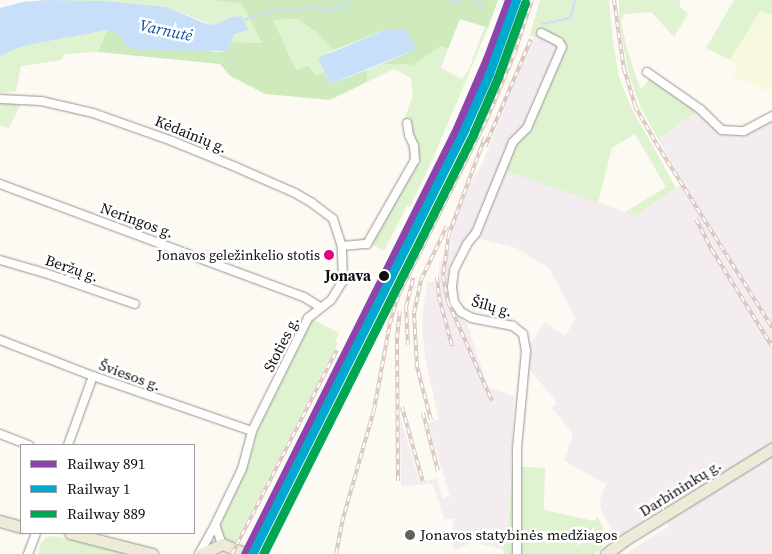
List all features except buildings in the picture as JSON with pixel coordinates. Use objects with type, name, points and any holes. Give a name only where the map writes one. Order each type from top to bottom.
[{"type":"main road","name":"Darbininkų g.","points":[[606,554],[626,539],[772,449]]},
{"type":"main road","points":[[0,521],[20,527]]},
{"type":"main road","points":[[74,534],[152,554]]},
{"type":"main road","points":[[200,554],[222,544],[247,554]]},
{"type":"street","name":"Šilų g.","points":[[517,554],[517,448],[526,351],[522,334],[513,326],[472,318],[461,312],[454,302],[452,287],[454,270],[467,244],[476,233],[513,142],[527,128],[562,47],[559,42],[541,33]]},
{"type":"street","points":[[647,72],[700,109],[722,130],[744,131],[772,116]]},
{"type":"street","name":"Kėdainių g.","points":[[0,99],[41,101],[93,113],[172,141],[238,168],[296,193],[312,203],[332,219],[342,246]]},
{"type":"street","points":[[342,246],[367,244],[415,160],[414,146],[409,135],[407,123]]},
{"type":"street","name":"Neringos g.","points":[[0,184],[304,297],[320,307]]},
{"type":"street","name":"Stoties g.","points":[[200,554],[242,469],[252,431],[308,318],[331,300],[343,281],[342,246]]},
{"type":"street","name":"Beržų g.","points":[[0,260],[45,273],[135,304]]},
{"type":"street","name":"Šviesos g.","points":[[0,340],[93,376],[252,431]]},
{"type":"street","points":[[68,444],[93,376]]},
{"type":"street","points":[[0,434],[26,444]]},
{"type":"street","points":[[215,525],[222,544]]},
{"type":"street","points":[[28,554],[36,534]]},
{"type":"shaded area","points":[[534,36],[555,44],[556,49],[525,125],[499,169],[635,215],[683,184],[658,139],[700,109],[714,122],[734,132],[772,117],[772,554],[626,554],[669,526],[660,510],[621,534],[613,532],[601,509],[600,500],[606,484],[564,461],[573,434],[552,408],[557,403],[528,367],[528,348],[545,322],[565,336],[576,319],[549,268],[516,248],[468,236],[448,267],[447,282],[450,299],[455,312],[467,324],[488,387],[514,396],[509,518],[504,550],[473,542],[454,550],[453,519],[444,519],[433,484],[401,486],[400,417],[420,483],[437,478],[443,499],[450,496],[428,423],[439,419],[426,363],[422,330],[428,282],[434,282],[443,322],[446,321],[438,281],[439,265],[450,251],[453,226],[469,184],[479,171]]},
{"type":"green space","points":[[54,0],[213,0],[242,3],[262,43],[231,42],[234,33],[167,7]]},
{"type":"green space","points":[[213,0],[498,0],[488,28],[460,19],[448,49],[441,46],[413,65],[382,64],[417,49],[390,28],[334,50],[316,32],[297,19],[273,20],[296,70],[309,66],[315,76],[324,72],[330,84],[367,70],[367,82],[330,100],[265,94],[230,76],[220,64],[98,52],[107,30],[116,32],[135,50],[202,50],[217,52],[228,51],[231,42],[262,43],[242,4]]},
{"type":"green space","points":[[540,0],[609,0],[619,77],[631,107],[676,188],[635,216],[625,212],[666,187],[635,134],[612,148],[598,203],[499,169],[512,137],[525,125],[556,49],[555,44],[530,35]]},
{"type":"green space","points":[[619,0],[680,0],[680,7],[688,14],[674,37],[651,12],[624,14],[621,20],[627,49],[640,88],[643,87],[653,74],[700,109],[658,139],[640,106],[628,72],[619,20]]},
{"type":"green space","points":[[734,0],[772,0],[772,15],[760,11],[730,60],[706,48]]},
{"type":"green space","points":[[760,11],[772,15],[772,84],[768,91],[732,76],[738,65],[730,60]]},
{"type":"green space","points":[[297,19],[316,32],[334,50],[319,58],[324,72],[315,76],[295,70],[273,20]]},
{"type":"green space","points":[[484,28],[488,28],[434,156],[410,207],[407,206],[384,251],[367,241],[411,162],[413,148],[405,132],[404,120],[413,95],[411,78],[394,69],[367,82],[367,70],[382,64],[413,65],[441,46],[448,49],[441,68],[462,79],[469,69]]},
{"type":"green space","points":[[107,30],[98,52],[64,54],[62,60],[21,66],[16,91],[0,93],[0,56],[23,46]]},
{"type":"green space","points":[[19,102],[20,106],[9,128],[0,126],[0,103]]},
{"type":"green space","points":[[312,319],[339,333],[335,341],[338,343],[234,544],[223,537],[221,522],[246,470],[260,423]]},
{"type":"green space","points":[[512,466],[545,468],[544,510],[594,521],[598,517],[605,533],[600,550],[594,554],[503,554],[509,518]]},
{"type":"green space","points":[[53,536],[128,554],[38,554],[41,543],[46,537]]},
{"type":"water","points":[[46,0],[103,1],[167,7],[204,23],[215,25],[232,17],[241,16],[248,30],[234,34],[228,51],[135,50],[123,44],[124,40],[116,33],[107,30],[23,46],[0,56],[0,8],[22,2]]},
{"type":"water","points":[[390,28],[394,31],[404,28],[417,49],[330,84],[318,58]]},
{"type":"waterway","name":"Varnutė","points":[[243,21],[253,16],[263,15],[276,8],[283,11],[310,7],[328,12],[338,5],[346,8],[348,0]]},
{"type":"waterway","name":"Varnutė","points":[[451,0],[458,3],[461,0]]},
{"type":"waterway","name":"Varnutė","points":[[474,0],[484,6]]},
{"type":"waterway","name":"Varnutė","points":[[542,24],[570,18],[575,0]]},
{"type":"railway","points":[[336,554],[342,522],[374,410],[390,323],[399,294],[487,119],[514,55],[532,0]]},
{"type":"railway","points":[[614,0],[624,69],[635,106],[656,143],[772,327]]},
{"type":"railway","points":[[485,147],[531,39]]},
{"type":"railway","points":[[485,137],[449,234],[443,276],[448,302],[492,401]]},
{"type":"railway","points":[[696,219],[712,250],[772,346]]},
{"type":"railway","points":[[431,420],[417,367],[414,313],[421,280],[447,226]]},
{"type":"railway","points":[[437,277],[439,297],[452,346]]},
{"type":"railway","points":[[408,345],[406,307],[413,278]]},
{"type":"railway","points":[[398,481],[397,338],[400,311]]},
{"type":"railway","points":[[232,554],[337,350]]},
{"type":"railway","points":[[402,407],[423,482]]},
{"type":"railway","points":[[423,413],[438,471]]},
{"type":"rail line","name":"891","points":[[245,554],[455,133],[487,59],[509,0]]},
{"type":"rail line","name":"1","points":[[252,554],[465,128],[489,74],[516,0]]},
{"type":"rail line","name":"889","points":[[263,554],[474,132],[498,77],[525,3]]},
{"type":"place","name":"Jonavos geležinkelio stotis","points":[[329,255]]},
{"type":"place","name":"Jonava","points":[[384,276]]},
{"type":"place","name":"Jonavos statybinės medžiagos","points":[[410,535]]}]
